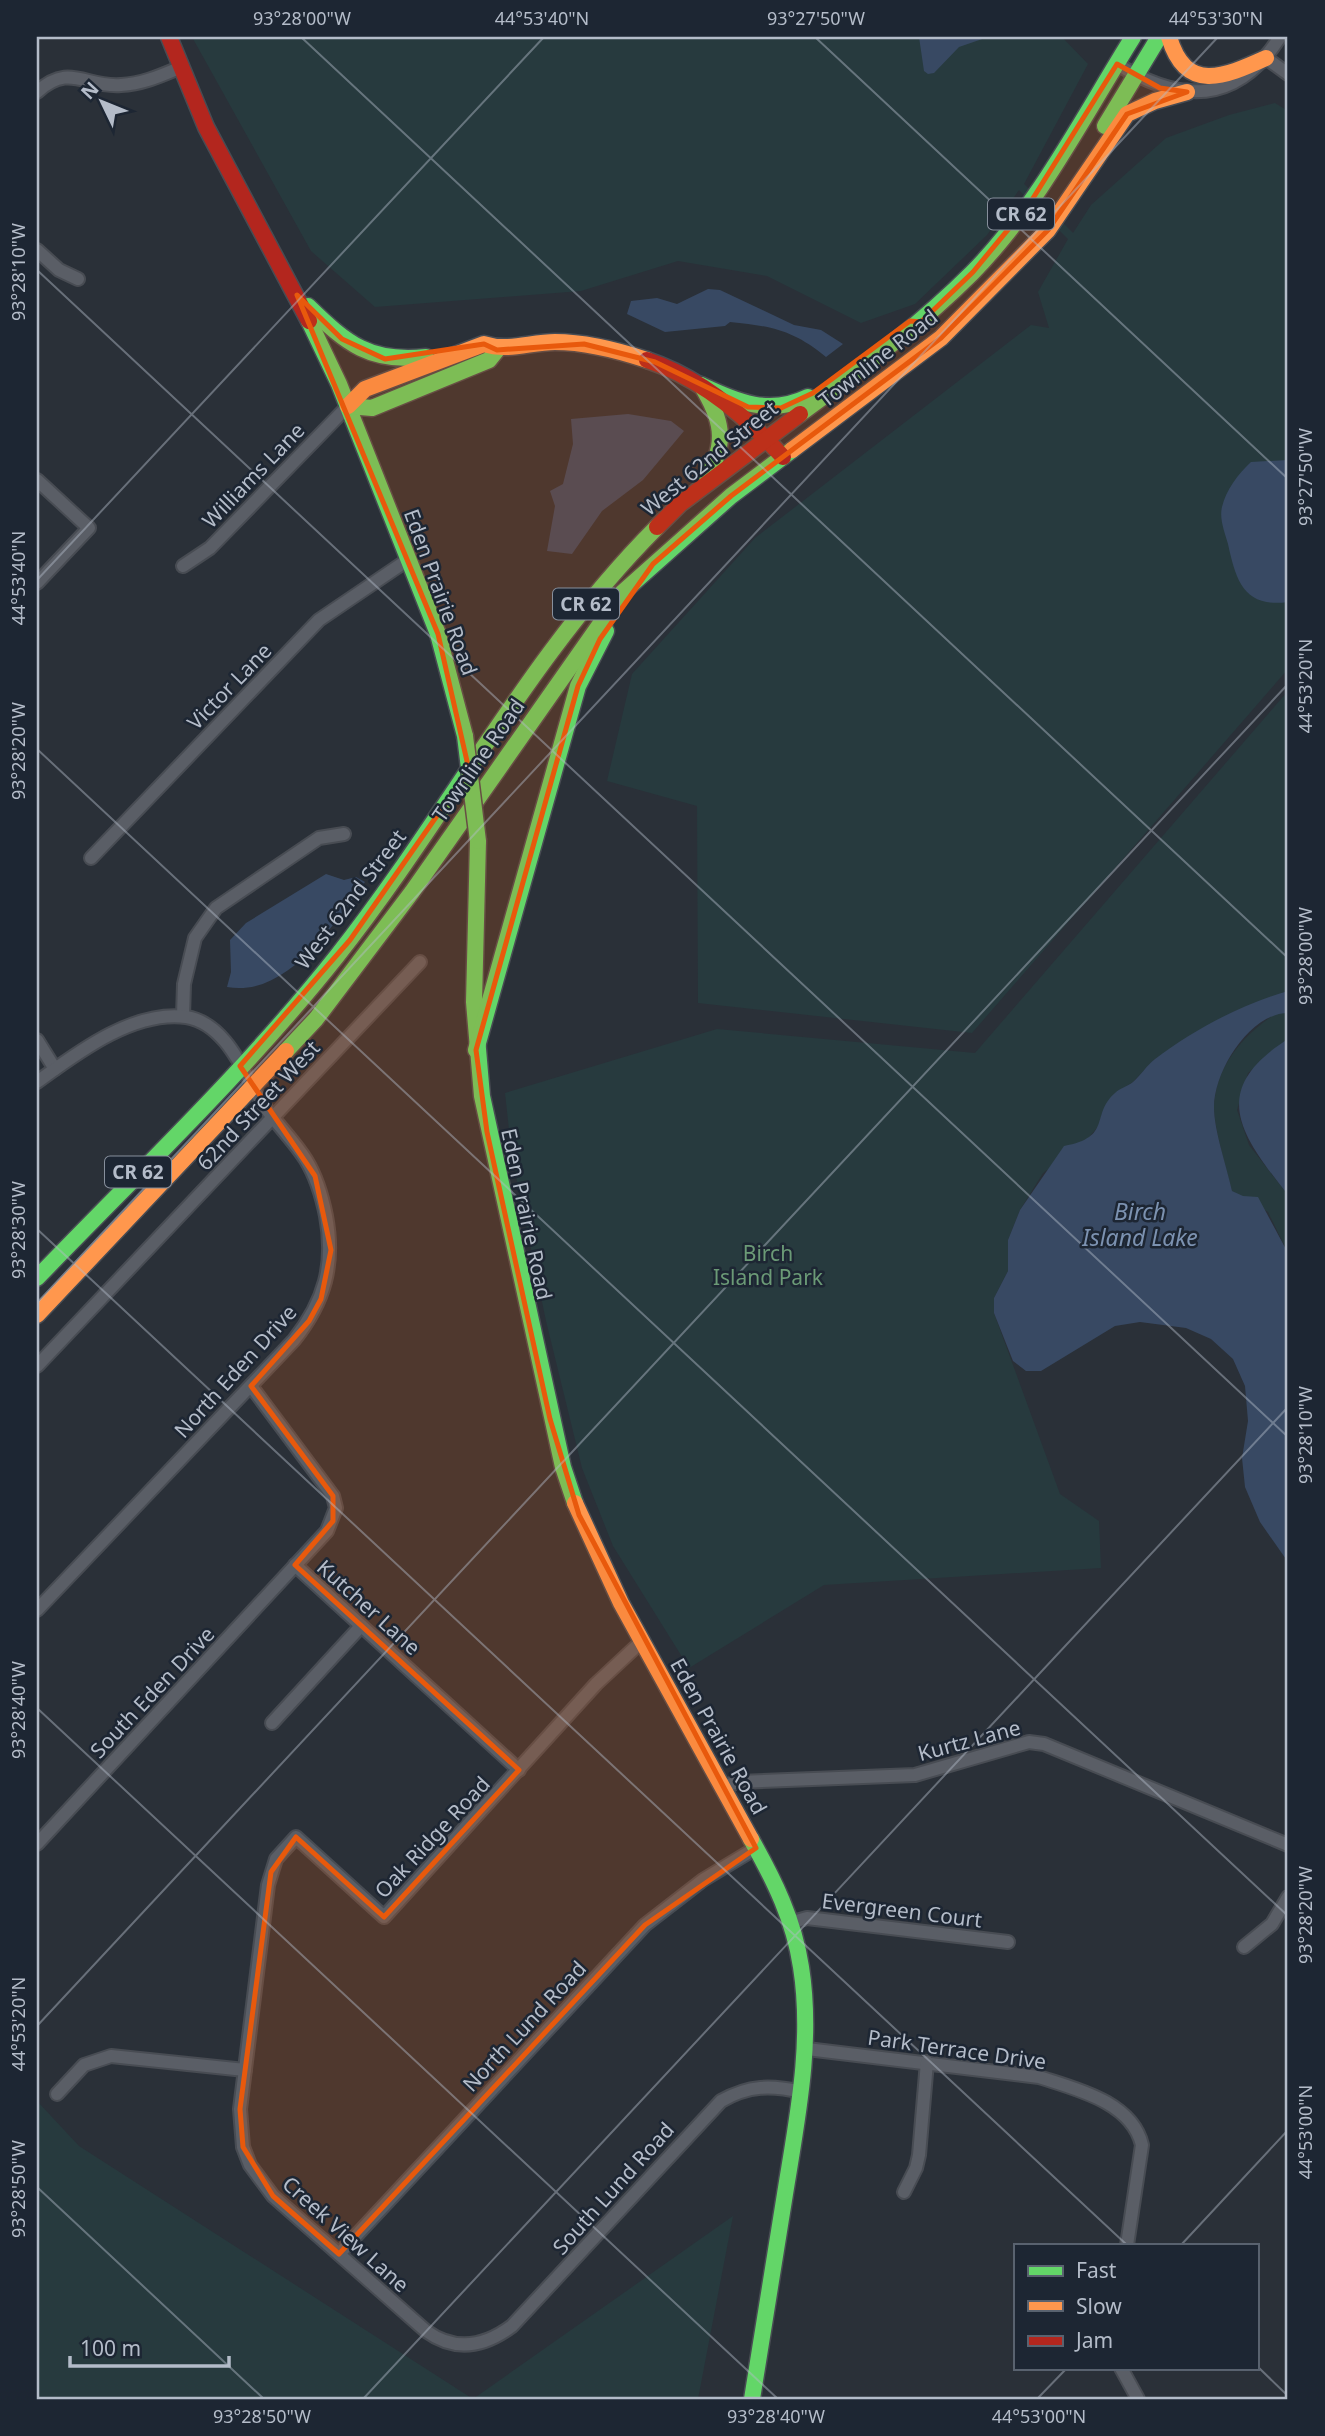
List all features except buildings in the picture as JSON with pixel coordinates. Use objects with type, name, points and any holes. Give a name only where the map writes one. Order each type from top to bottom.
[{"type":"main road","name":"Eden Prairie Road","points":[[169,37],[179,68],[205,127],[297,295],[348,406],[354,428],[439,634],[465,736],[478,841],[474,1002],[476,1050],[487,1132],[563,1467],[579,1515],[641,1642],[724,1786],[793,1922],[806,1992],[807,2049],[752,2399]]},
{"type":"main road","name":"CR 62","points":[[921,322],[973,272],[1030,203],[1133,37]]},
{"type":"main road","name":"CR 62","points":[[1000,279],[1073,178],[1159,37]]},
{"type":"main road","points":[[1170,37],[1173,53],[1183,66],[1209,78],[1231,74],[1266,58]]},
{"type":"main road","points":[[1000,279],[1048,230],[1127,114],[1155,101],[1187,92]]},
{"type":"main road","name":"Townline Road","points":[[37,1315],[254,1088],[316,1019],[365,956],[622,593],[691,528],[941,338],[1000,279]]},
{"type":"main road","points":[[297,295],[342,339],[369,355],[404,360],[461,351]]},
{"type":"main road","points":[[348,406],[365,389],[461,351],[484,344],[497,350],[554,342],[583,344],[655,362],[748,407],[786,407],[813,393],[910,321],[921,322]]},
{"type":"main road","name":"West 62nd Street","points":[[37,1278],[240,1066],[350,940],[585,606],[630,553],[680,504],[921,322]]},
{"type":"main road","points":[[348,406],[372,408],[489,360],[497,350]]},
{"type":"main road","points":[[701,386],[767,438],[783,457]]},
{"type":"main road","points":[[680,504],[713,467],[723,445],[719,417],[701,386]]},
{"type":"main road","points":[[476,1050],[578,686],[600,639],[653,564]]},
{"type":"street","points":[[1117,64],[1160,88],[1187,92],[1223,88],[1242,79],[1266,58],[1280,37]]},
{"type":"street","points":[[1266,58],[1288,74]]},
{"type":"street","points":[[37,92],[46,84],[69,76],[117,86],[139,83],[179,68]]},
{"type":"street","points":[[37,250],[59,270],[78,279]]},
{"type":"street","name":"Williams Lane","points":[[183,566],[210,548],[348,406]]},
{"type":"street","points":[[37,480],[89,528],[37,583]]},
{"type":"street","name":"Victor Lane","points":[[91,858],[319,620],[409,559]]},
{"type":"street","points":[[37,1082],[120,1030],[141,1023],[183,1016],[184,984],[195,938],[216,908],[319,838],[344,834]]},
{"type":"street","name":"62nd Street West","points":[[37,1366],[420,962]]},
{"type":"street","name":"North Eden Drive","points":[[37,1610],[251,1386],[309,1321],[321,1299],[331,1250],[315,1176],[272,1117],[234,1054],[206,1023],[183,1016]]},
{"type":"street","points":[[37,1040],[55,1069]]},
{"type":"street","name":"Kutcher Lane","points":[[251,1386],[333,1496],[333,1521],[295,1565],[519,1770]]},
{"type":"street","name":"South Eden Drive","points":[[37,1844],[295,1565]]},
{"type":"street","points":[[272,1723],[361,1626]]},
{"type":"street","name":"Oak Ridge Road","points":[[245,2070],[268,1885],[276,1858],[285,1848],[296,1837],[384,1917],[596,1684],[641,1642]]},
{"type":"street","name":"Kurtz Lane","points":[[724,1786],[739,1782],[915,1775],[1029,1742],[1044,1744],[1288,1844]]},
{"type":"street","name":"North Lund Road","points":[[340,2254],[645,1926],[703,1880],[756,1848]]},
{"type":"street","points":[[1244,1947],[1272,1924],[1288,1897]]},
{"type":"street","name":"Evergreen Court","points":[[793,1922],[807,1918],[1008,1942]]},
{"type":"street","name":"Park Terrace Drive","points":[[807,2049],[1039,2077],[1098,2099],[1130,2119],[1139,2131],[1142,2144],[1127,2244]]},
{"type":"street","points":[[57,2094],[84,2065],[111,2056],[245,2070]]},
{"type":"street","points":[[904,2192],[916,2168],[919,2155],[927,2062]]},
{"type":"street","name":"Creek View Lane","points":[[245,2070],[240,2129],[250,2165],[273,2196],[426,2331],[437,2339],[464,2346]]},
{"type":"street","name":"South Lund Road","points":[[464,2346],[482,2343],[512,2326],[721,2101],[755,2087],[773,2086],[802,2092]]},
{"type":"street","points":[[1122,2370],[1138,2399]]},
{"type":"highlighted area","points":[[1117,64],[1160,88],[1187,92],[1127,114],[1048,230],[941,338],[731,496],[653,564],[600,639],[578,686],[476,1050],[487,1132],[550,1419],[579,1515],[756,1848],[645,1925],[339,2254],[273,2196],[243,2147],[240,2109],[271,1872],[296,1837],[384,1917],[519,1770],[295,1565],[333,1521],[333,1496],[251,1386],[309,1321],[321,1299],[331,1250],[315,1176],[240,1066],[350,940],[469,770],[438,634],[297,295],[342,339],[385,359],[484,344],[497,350],[584,344],[655,362],[748,407],[781,408],[813,393],[910,321],[921,322],[973,272],[1030,203]]},
{"type":"green space","points":[[192,37],[1062,37],[1088,64],[1024,184],[1073,233],[1091,205],[1166,138],[1229,115],[1275,103],[1288,111],[1288,669],[972,1033],[698,1003],[697,806],[607,781],[632,674],[755,538],[1031,325],[1049,328],[1038,292],[1068,239],[1019,190],[987,235],[915,304],[861,323],[767,276],[678,261],[581,291],[375,307],[311,251]]},
{"type":"green space","name":"Birch Island Park","points":[[1288,691],[1288,991],[1233,1012],[1194,1035],[1155,1059],[1133,1082],[1114,1094],[1104,1109],[1101,1123],[1085,1142],[1043,1173],[1020,1210],[1008,1240],[1008,1271],[994,1298],[994,1313],[1060,1494],[1099,1521],[1101,1568],[824,1585],[689,1668],[613,1546],[582,1468],[546,1321],[512,1157],[505,1093],[717,1029],[975,1053]]},
{"type":"green space","points":[[1276,1013],[1288,1013],[1288,1039],[1248,1073],[1237,1110],[1249,1145],[1288,1195],[1288,1253],[1268,1212],[1232,1191],[1214,1114],[1216,1090],[1226,1064],[1243,1041]]},
{"type":"green space","points":[[37,2101],[79,2146],[473,2399],[37,2399]]},
{"type":"green space","points":[[733,2216],[698,2399],[473,2399]]},
{"type":"water","points":[[919,37],[988,37],[959,47],[934,73],[928,74],[924,71]]},
{"type":"water","points":[[708,289],[720,290],[794,325],[821,330],[843,344],[826,357],[792,335],[758,325],[730,322],[725,326],[665,332],[627,314],[631,301],[657,298],[677,304]]},
{"type":"water","points":[[628,414],[671,421],[684,431],[643,480],[602,511],[572,554],[547,551],[555,506],[550,491],[563,484],[573,444],[571,419]]},
{"type":"water","points":[[1288,460],[1288,602],[1273,603],[1261,601],[1244,589],[1235,570],[1221,512],[1230,488],[1251,462]]},
{"type":"water","points":[[326,874],[344,880],[356,877],[365,882],[324,937],[289,970],[270,981],[249,987],[227,987],[231,972],[230,940],[246,923]]},
{"type":"water","name":"Birch Island Lake","points":[[1288,991],[1288,1013],[1260,1023],[1248,1033],[1227,1061],[1220,1077],[1214,1107],[1218,1138],[1232,1191],[1243,1196],[1258,1197],[1288,1253],[1288,1562],[1260,1522],[1245,1487],[1242,1458],[1248,1421],[1245,1386],[1233,1359],[1211,1339],[1186,1328],[1140,1322],[1115,1326],[1041,1371],[1026,1371],[1013,1361],[994,1313],[994,1298],[1008,1271],[1008,1240],[1020,1210],[1064,1146],[1089,1137],[1095,1131],[1103,1109],[1115,1093],[1133,1082],[1152,1061],[1170,1048],[1236,1011]]},
{"type":"water","points":[[1288,1039],[1288,1195],[1257,1153],[1246,1133],[1240,1114],[1240,1096],[1247,1077],[1263,1058]]},
{"type":"traffic: fast","points":[[800,414],[931,311],[996,247],[1039,190],[1133,37]]},
{"type":"traffic: fast","points":[[1105,126],[1159,37]]},
{"type":"traffic: fast","points":[[308,306],[335,331],[374,354],[406,358],[426,357]]},
{"type":"traffic: fast","points":[[309,321],[339,384],[438,634],[465,736]]},
{"type":"traffic: fast","points":[[348,406],[372,408],[489,360],[497,350]]},
{"type":"traffic: fast","points":[[701,385],[728,397],[767,406],[794,403],[808,397]]},
{"type":"traffic: fast","points":[[701,385],[713,408],[720,430],[718,453],[706,476]]},
{"type":"traffic: fast","points":[[286,1051],[316,1019],[412,892],[622,593],[731,496],[792,450]]},
{"type":"traffic: fast","points":[[37,1278],[229,1081],[302,999],[377,903],[569,628],[611,576],[657,527]]},
{"type":"traffic: fast","points":[[476,1050],[578,686],[606,631]]},
{"type":"traffic: fast","points":[[465,736],[478,841]]},
{"type":"traffic: fast","points":[[478,841],[474,1002],[482,1096],[563,1467],[575,1503]]},
{"type":"traffic: fast","points":[[751,1839],[775,1885],[798,1950],[805,2024],[799,2109],[752,2399]]},
{"type":"traffic: slow","points":[[1169,37],[1176,55],[1185,67],[1196,74],[1221,75],[1266,58]]},
{"type":"traffic: slow","points":[[792,450],[941,338],[1048,230],[1127,114],[1155,101],[1187,92]]},
{"type":"traffic: slow","points":[[348,406],[365,389],[484,344],[502,347],[546,342],[578,343],[647,360]]},
{"type":"traffic: slow","points":[[37,1315],[286,1051]]},
{"type":"traffic: slow","points":[[575,1503],[621,1603],[751,1839]]},
{"type":"traffic: jam","points":[[169,37],[206,127],[309,321]]},
{"type":"traffic: jam","points":[[647,360],[686,377],[721,400],[783,457]]},
{"type":"traffic: jam","points":[[657,527],[680,504],[800,414]]}]
